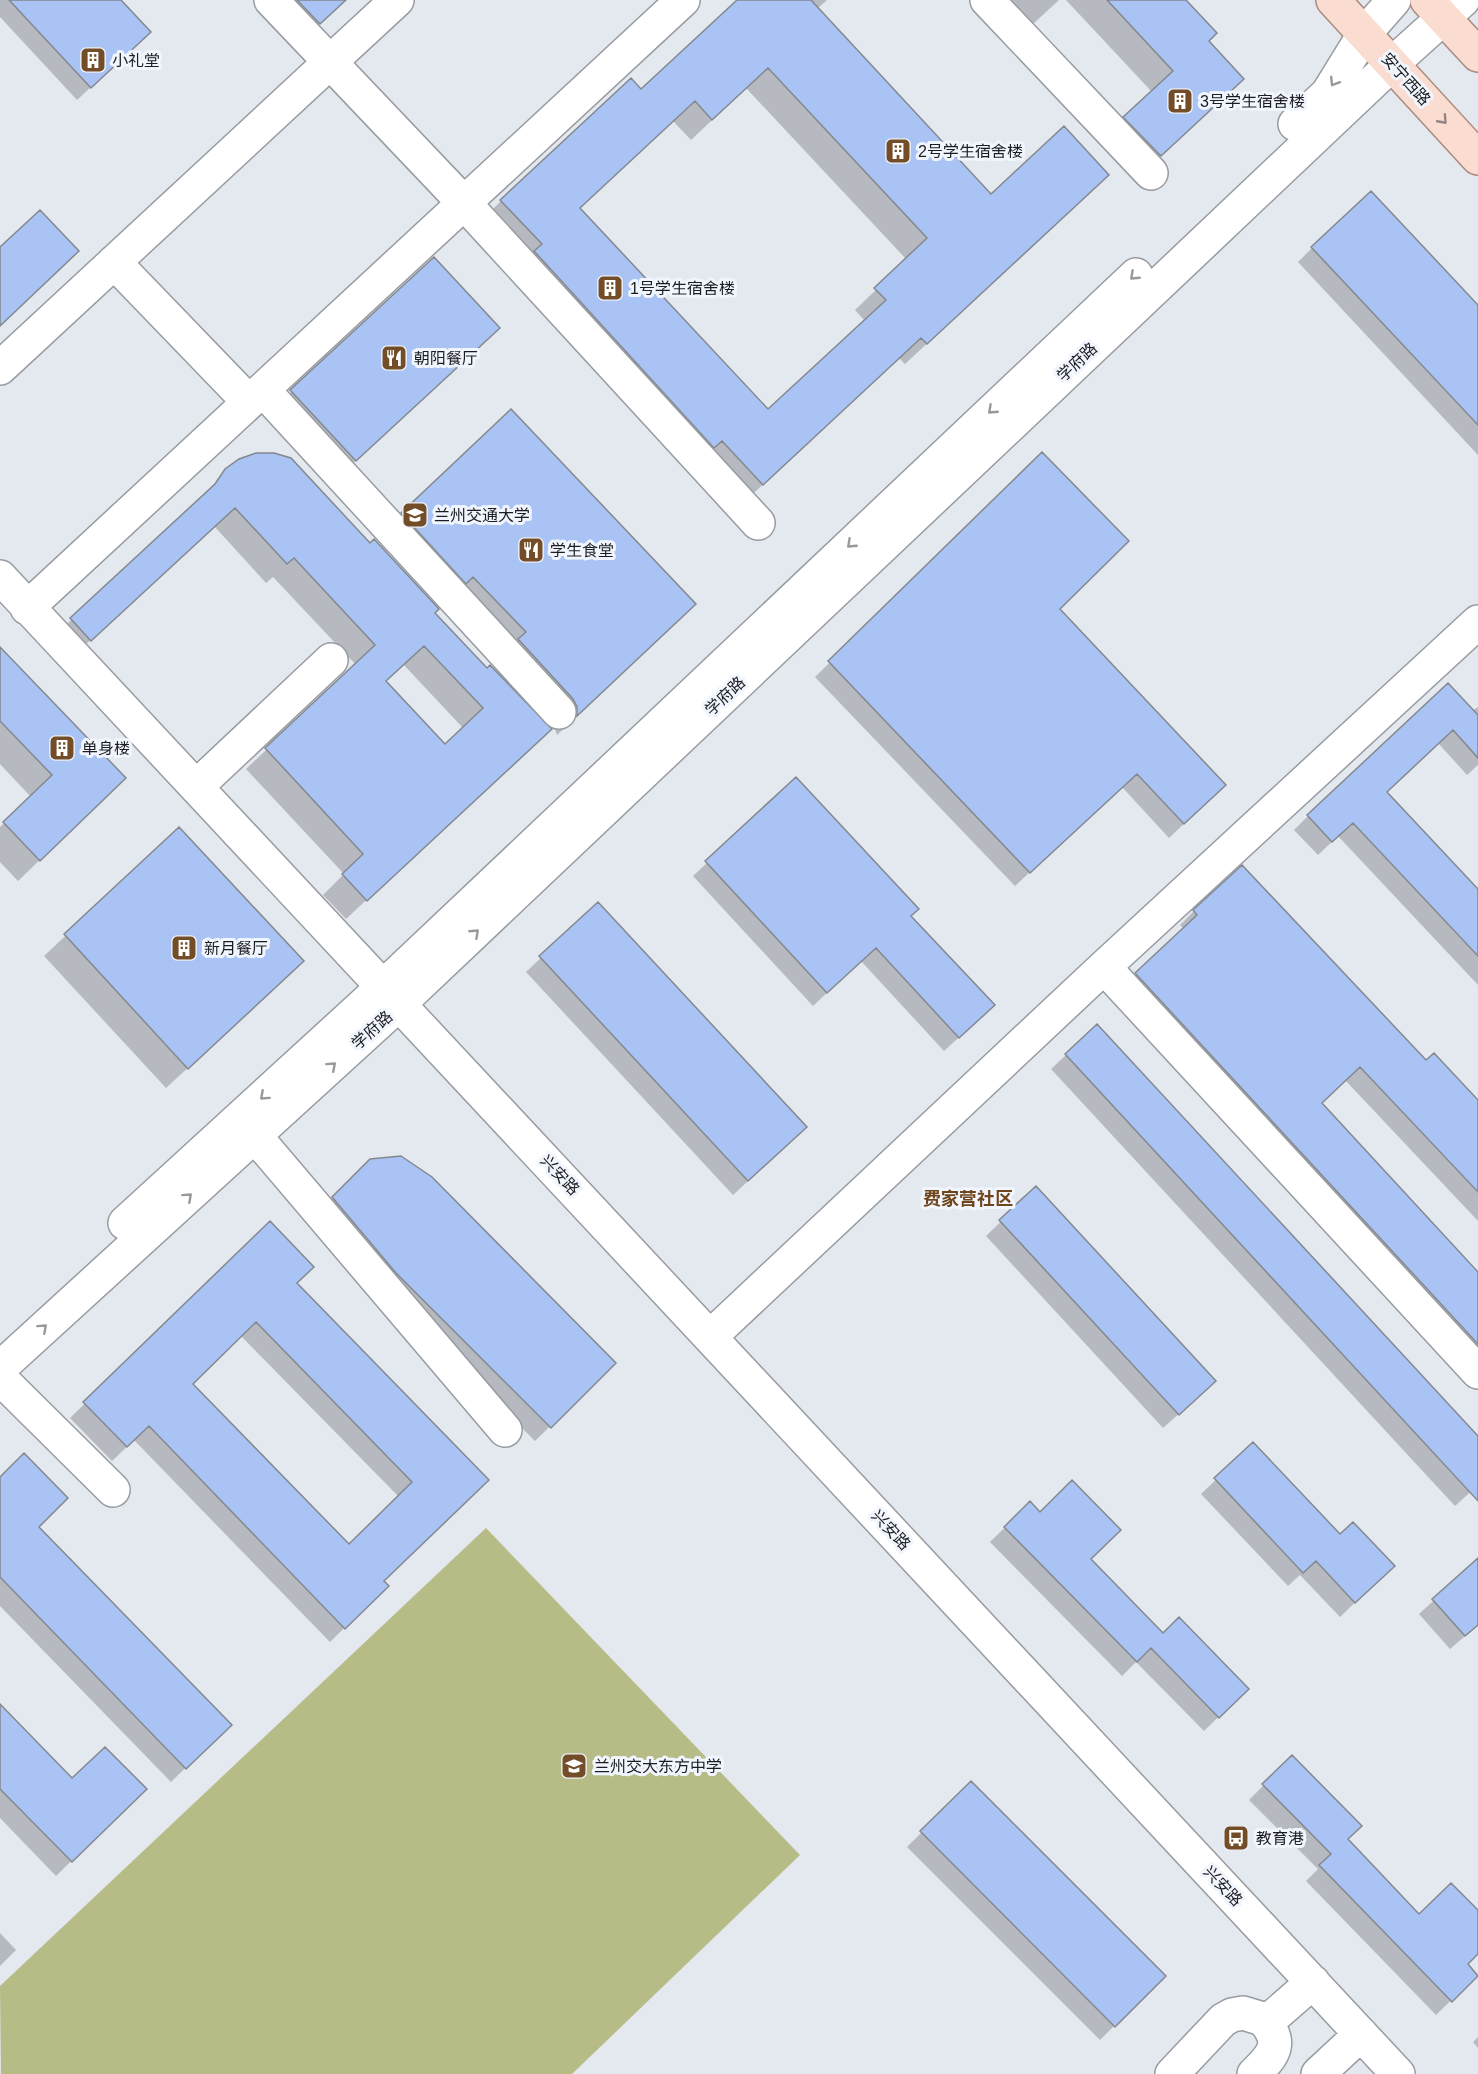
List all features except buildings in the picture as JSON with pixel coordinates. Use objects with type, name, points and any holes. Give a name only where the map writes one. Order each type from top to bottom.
[{"type":"main road","name":"安宁西路","points":[[1333,0],[1478,158]]},
{"type":"main road","points":[[1445,6],[1478,55]]},
{"type":"street","points":[[271,0],[332,60],[758,523]]},
{"type":"street","points":[[0,368],[397,0]]},
{"type":"street","points":[[27,608],[683,0]]},
{"type":"street","points":[[987,0],[1151,173]]},
{"type":"street","name":"学府路","points":[[0,1368],[255,1136],[392,995],[1328,93],[1365,33],[1394,0]]},
{"type":"street","name":"学府路","points":[[0,1337],[392,995],[1392,64],[1445,6]]},
{"type":"street","points":[[114,262],[256,396],[559,712]]},
{"type":"street","name":"兴安路","points":[[0,577],[1398,2074]]},
{"type":"street","points":[[711,1336],[1104,967],[1478,622]]},
{"type":"street","points":[[196,787],[331,660]]},
{"type":"street","points":[[1104,967],[1478,1372]]},
{"type":"street","points":[[255,1136],[505,1430]]},
{"type":"street","points":[[0,1378],[113,1490]]},
{"type":"street","points":[[1266,2023],[1312,1982]]},
{"type":"street","points":[[1172,2074],[1223,2020],[1232,2015],[1253,2014],[1266,2023],[1274,2036],[1275,2047],[1272,2057],[1254,2074]]},
{"type":"street","points":[[1318,2074],[1361,2034]]},
{"type":"green space","name":"兰州交大东方中学","points":[[486,1528],[800,1855],[572,2074],[1,2074],[0,1986]]},
{"type":"place","name":"小礼堂","points":[[93,60]]},
{"type":"place","name":"3号学生宿舍楼","points":[[1180,101]]},
{"type":"place","name":"2号学生宿舍楼","points":[[898,151]]},
{"type":"place","name":"1号学生宿舍楼","points":[[610,288]]},
{"type":"place","name":"朝阳餐厅","points":[[394,358]]},
{"type":"place","name":"兰州交通大学","points":[[415,515]]},
{"type":"place","name":"学生食堂","points":[[531,550]]},
{"type":"place","name":"单身楼","points":[[62,748]]},
{"type":"place","name":"新月餐厅","points":[[184,948]]},
{"type":"place","name":"兰州交大东方中学","points":[[574,1766]]},
{"type":"place","name":"教育港","points":[[1236,1838]]},
{"type":"district","name":"费家营社区","points":[[968,1199]]}]
